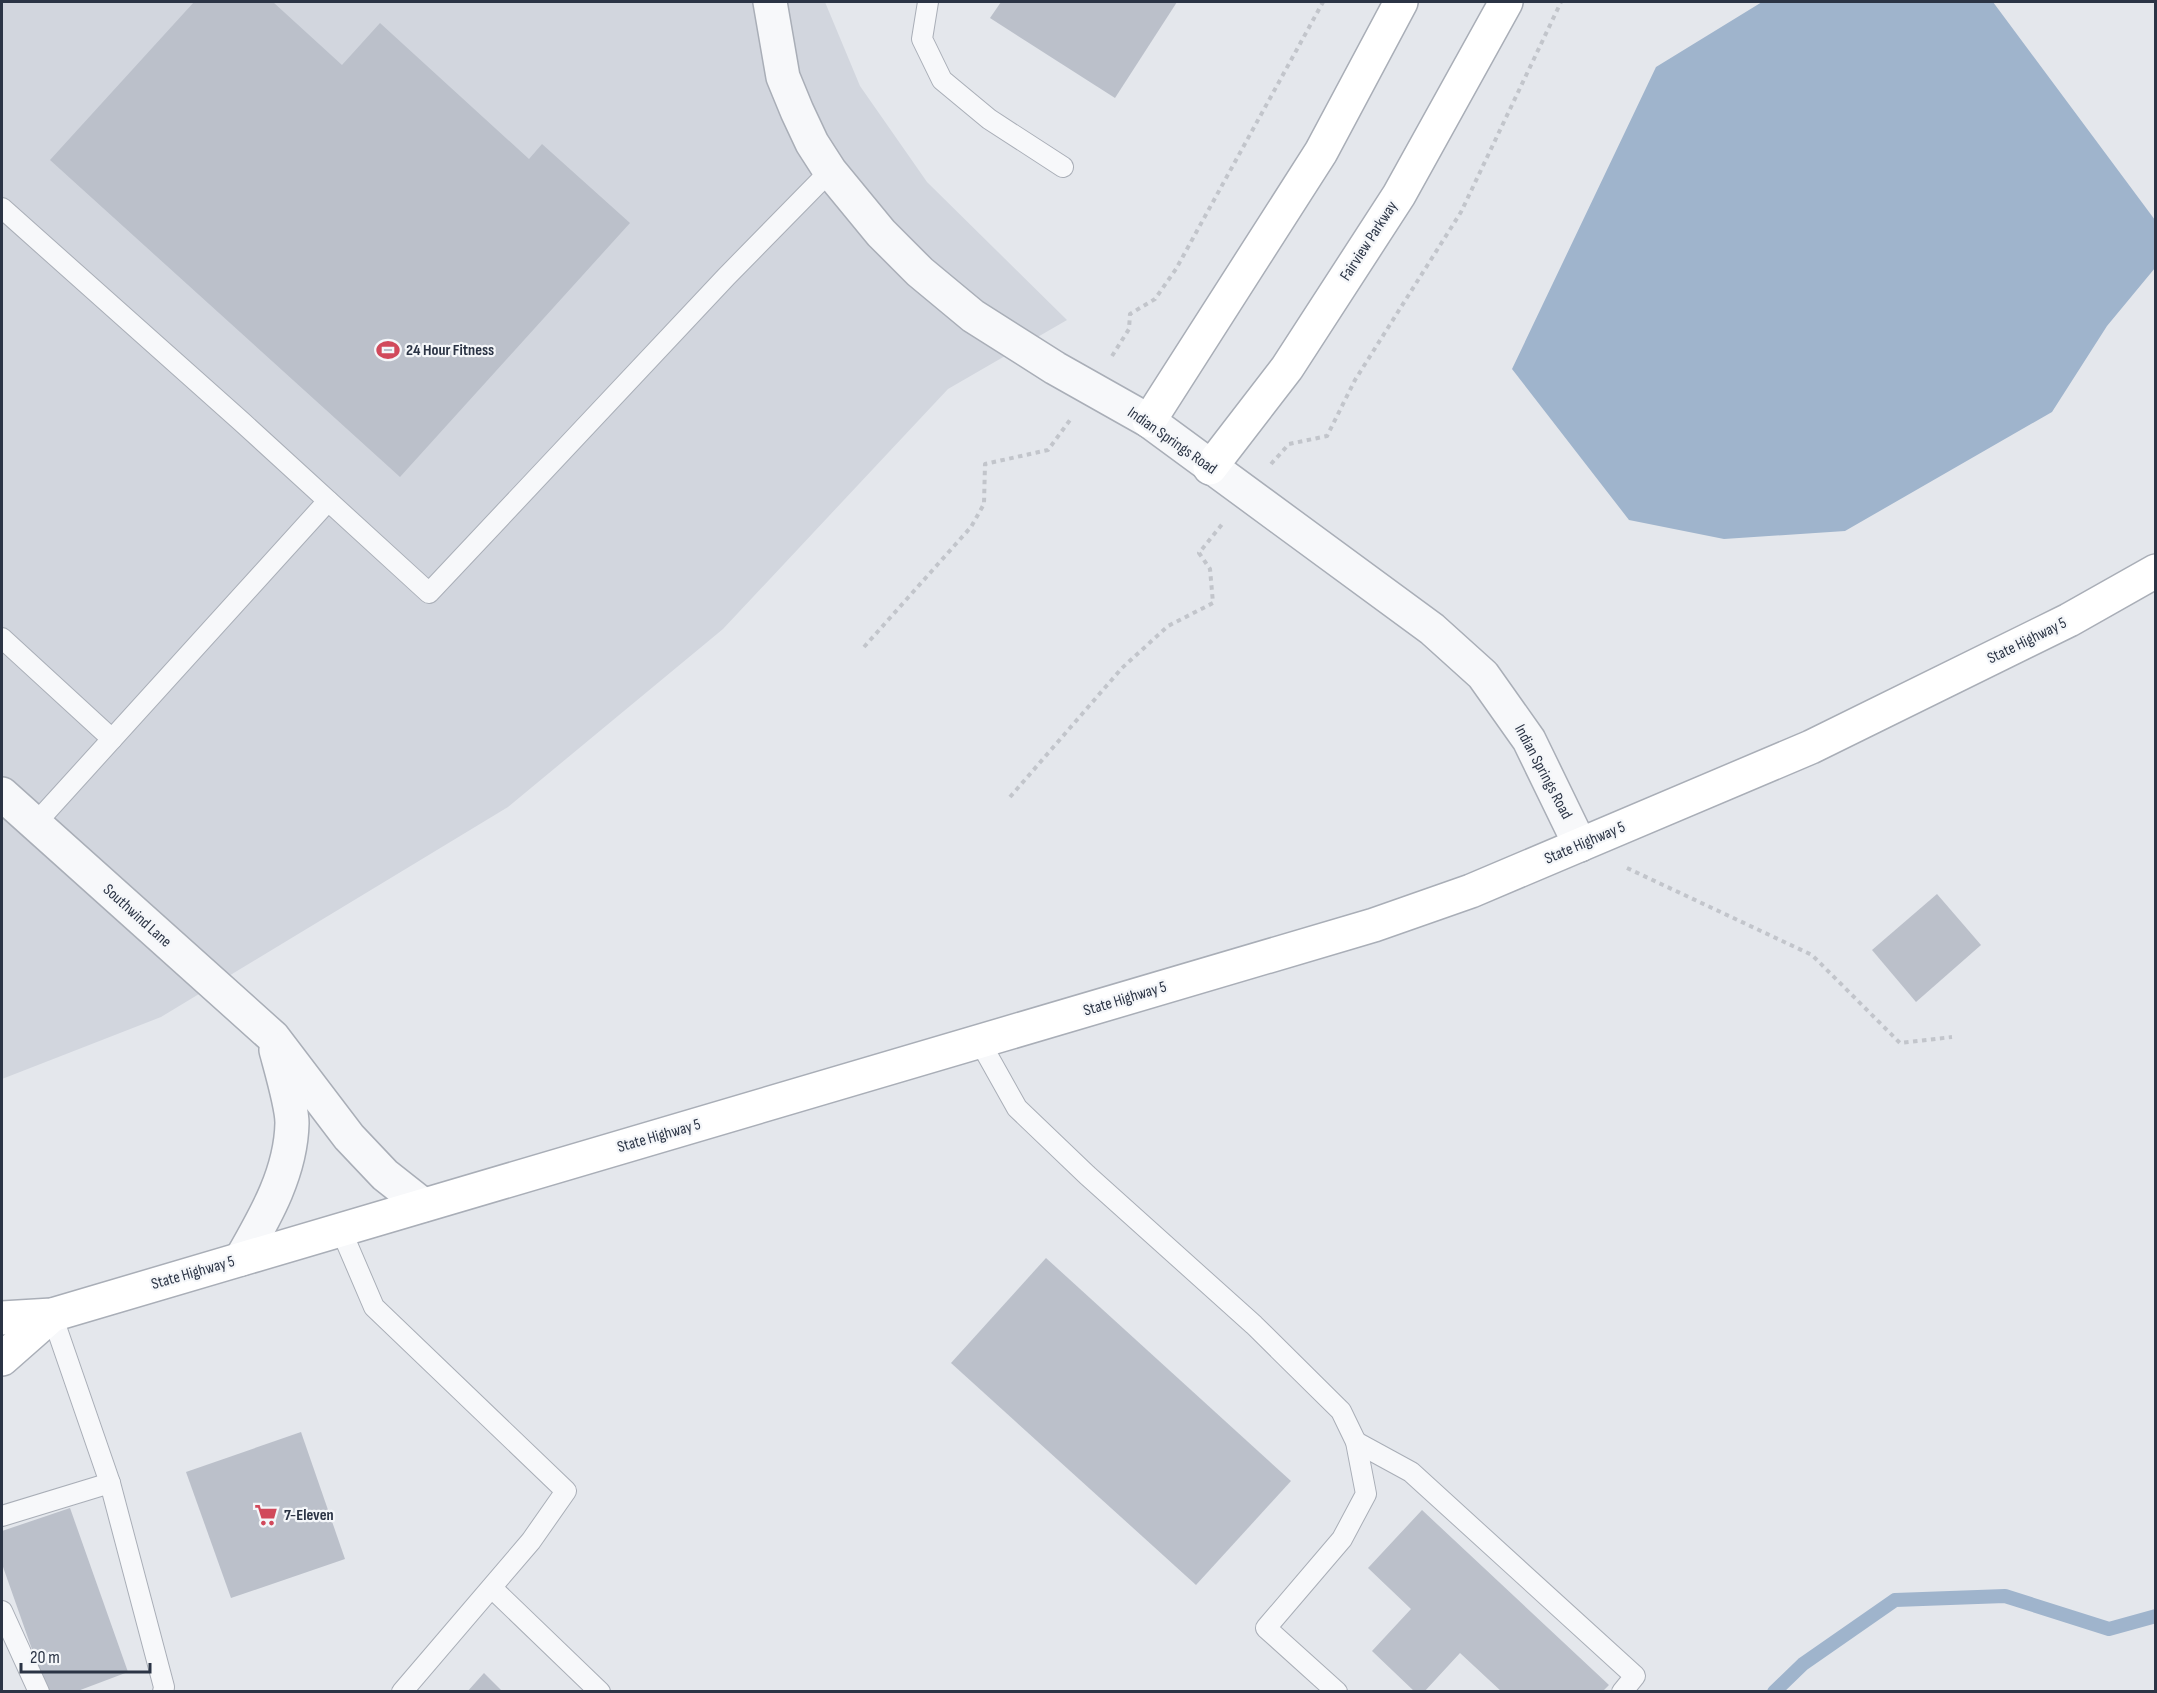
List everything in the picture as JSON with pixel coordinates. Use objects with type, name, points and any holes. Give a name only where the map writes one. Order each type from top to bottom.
[{"type":"main road","points":[[1149,421],[1322,152],[1401,2]]},
{"type":"main road","name":"Fairview Parkway","points":[[1210,468],[1287,368],[1399,195],[1506,2]]},
{"type":"main road","name":"State Highway 5","points":[[2,1317],[52,1315],[1374,925],[1471,891],[1811,747],[2069,620],[2156,571]]},
{"type":"main road","name":"State Highway 5","points":[[2,1359],[52,1315]]},
{"type":"street","name":"Indian Springs Road","points":[[770,2],[783,77],[812,143],[830,171],[889,240],[920,272],[973,316],[1149,421],[1210,468],[1400,603],[1432,629],[1483,675],[1529,740],[1580,845]]},
{"type":"street","name":"Southwind Lane","points":[[3,797],[273,1037],[348,1137],[385,1175],[423,1205]]},
{"type":"street","points":[[241,1259],[268,1212],[287,1163],[292,1121],[273,1037]]},
{"type":"lane","points":[[928,2],[922,39],[942,80],[989,119],[1063,167]]},
{"type":"lane","points":[[2,208],[429,593],[726,277],[830,171]]},
{"type":"lane","points":[[35,824],[328,501]]},
{"type":"lane","points":[[2,638],[112,739]]},
{"type":"lane","points":[[980,1042],[1017,1108],[1087,1175],[1254,1325],[1341,1411],[1356,1442],[1366,1494],[1342,1539],[1266,1628],[1336,1692]]},
{"type":"lane","points":[[341,1230],[374,1307],[566,1491],[531,1541],[402,1692]]},
{"type":"lane","points":[[52,1315],[110,1484],[164,1687],[163,1692]]},
{"type":"lane","points":[[1356,1442],[1411,1472],[1635,1676],[1622,1692]]},
{"type":"lane","points":[[2,1516],[110,1484]]},
{"type":"lane","points":[[492,1588],[600,1692]]},
{"type":"lane","points":[[2,1611],[39,1692]]},
{"type":"path","points":[[864,647],[971,527],[984,504],[985,464],[1048,450],[1092,389],[1129,329],[1130,314],[1155,299],[1176,269],[1323,2]]},
{"type":"path","points":[[1011,797],[1122,668],[1168,626],[1213,603],[1210,569],[1199,553],[1289,444],[1327,436],[1355,380],[1461,212],[1561,2]]},
{"type":"path","points":[[1580,845],[1698,903],[1812,955],[1900,1043],[1952,1037]]},
{"type":"shaded area","points":[[2,2],[825,2],[860,86],[927,182],[1067,320],[948,389],[723,629],[508,807],[161,1017],[2,1079]]},
{"type":"water","points":[[1762,2],[1993,2],[2155,220],[2155,268],[2107,326],[2052,412],[1845,531],[1724,539],[1629,520],[1512,369],[1656,67]]},
{"type":"building","name":"24 Hour Fitness","points":[[194,2],[273,2],[342,65],[380,23],[529,159],[542,144],[630,223],[400,477],[50,160]]},
{"type":"building","points":[[1001,2],[1177,2],[1115,98],[990,18]]},
{"type":"building","points":[[1937,894],[1981,945],[1916,1002],[1872,950]]},
{"type":"building","points":[[1046,1258],[1291,1481],[1196,1585],[951,1363]]},
{"type":"building","name":"7-Eleven","points":[[301,1432],[345,1559],[231,1598],[186,1472]]},
{"type":"building","points":[[70,1508],[128,1672],[75,1692],[47,1692],[2,1564],[2,1531]]},
{"type":"building","points":[[1422,1510],[1609,1685],[1602,1692],[1502,1692],[1460,1653],[1424,1692],[1415,1692],[1372,1651],[1411,1609],[1368,1568]]},
{"type":"building","points":[[484,1673],[503,1692],[467,1692]]},
{"type":"waterway","points":[[1774,1692],[1803,1664],[1895,1600],[2005,1596],[2109,1629],[2156,1616]]},
{"type":"place","name":"24 Hour Fitness","points":[[388,350]]},
{"type":"place","name":"7-Eleven","points":[[266,1515]]}]
